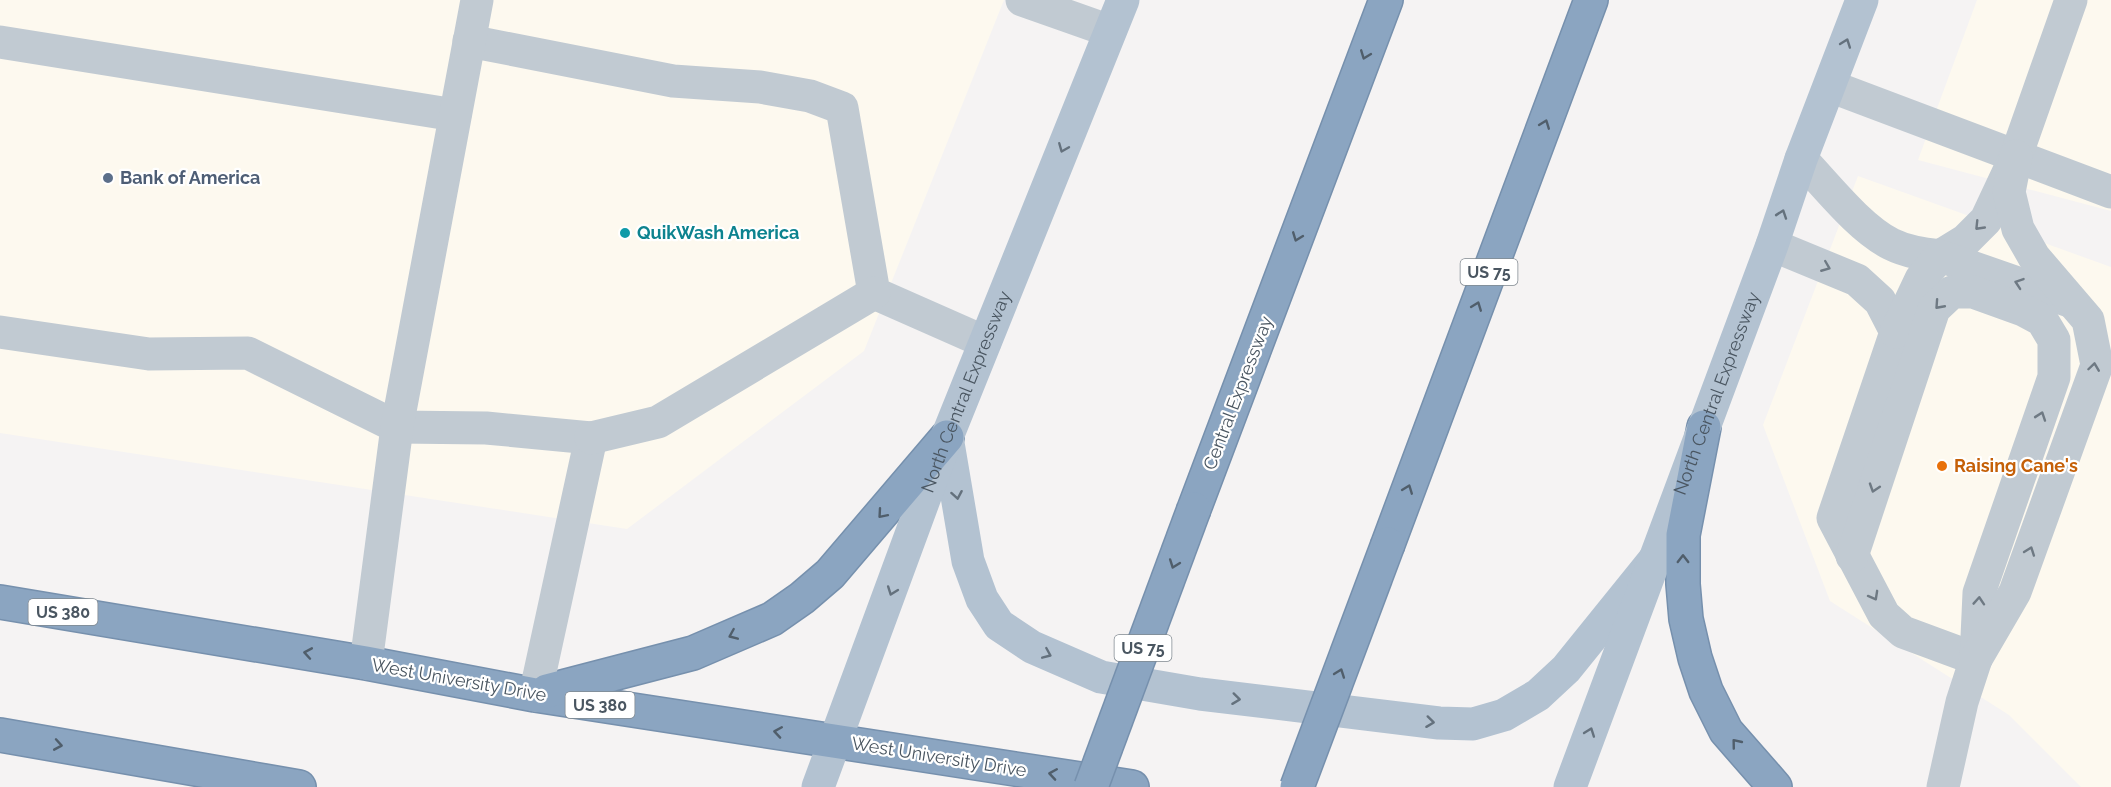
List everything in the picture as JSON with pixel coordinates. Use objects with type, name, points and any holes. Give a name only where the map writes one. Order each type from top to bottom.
[{"type":"highway","name":"Central Expressway","points":[[1091,787],[1386,0]]},
{"type":"highway","name":"US 75","points":[[1297,787],[1591,0]]},
{"type":"highway","points":[[1704,427],[1683,535],[1686,619],[1706,691],[1726,731],[1775,787]]},
{"type":"highway","points":[[535,695],[693,653],[772,619],[830,574],[948,437]]},
{"type":"highway","name":"West University Drive","points":[[0,602],[366,663],[535,695],[1132,787]]},
{"type":"highway","points":[[0,735],[299,787]]},
{"type":"main road","name":"North Central Expressway","points":[[818,787],[948,437],[1123,0]]},
{"type":"main road","name":"North Central Expressway","points":[[1570,787],[1772,245],[1801,159],[1862,0]]},
{"type":"main road","points":[[948,437],[968,561],[982,599],[999,625],[1032,647],[1101,677],[1200,694],[1439,723],[1473,724],[1504,715],[1538,695],[1566,669],[1654,560]]},
{"type":"lane","points":[[366,663],[397,427],[477,0]]},
{"type":"lane","points":[[1022,0],[1110,31]]},
{"type":"lane","points":[[1976,659],[1903,632],[1884,615],[1833,518],[1896,332],[1921,279],[1940,256],[1966,240],[1986,220],[2016,156],[2071,0]]},
{"type":"lane","points":[[469,41],[673,81],[760,87],[810,96],[842,108],[874,293]]},
{"type":"lane","points":[[0,42],[455,115]]},
{"type":"lane","points":[[1830,86],[2111,192]]},
{"type":"lane","points":[[1943,787],[1962,702],[1976,659],[2015,592],[2097,365],[2088,320],[2034,257],[2018,229],[2009,192],[2016,156]]},
{"type":"lane","points":[[1801,159],[1870,231],[1892,244],[1913,252],[1940,256],[2074,302]]},
{"type":"lane","points":[[1772,245],[1857,280],[1880,301],[1896,332]]},
{"type":"lane","points":[[1852,556],[1934,309],[1952,292],[1973,292],[2023,310],[2042,320],[2054,340],[2054,377],[1979,593],[1976,659]]},
{"type":"lane","points":[[874,293],[985,342]]},
{"type":"lane","points":[[0,332],[149,354],[248,353],[397,427],[486,428],[591,438],[658,422],[874,293]]},
{"type":"lane","points":[[535,695],[591,438]]},
{"type":"shaded area","points":[[0,0],[1004,0],[864,351],[627,529],[0,433]]},
{"type":"shaded area","points":[[1977,0],[2111,0],[2111,211],[1918,160]]},
{"type":"shaded area","points":[[1858,176],[2111,267],[2111,787],[2081,787],[2009,715],[1830,601],[1763,425]]},
{"type":"place","name":"Bank of America","points":[[108,178]]},
{"type":"place","name":"QuikWash America","points":[[625,233]]},
{"type":"place","name":"Raising Cane's","points":[[1942,466]]}]
